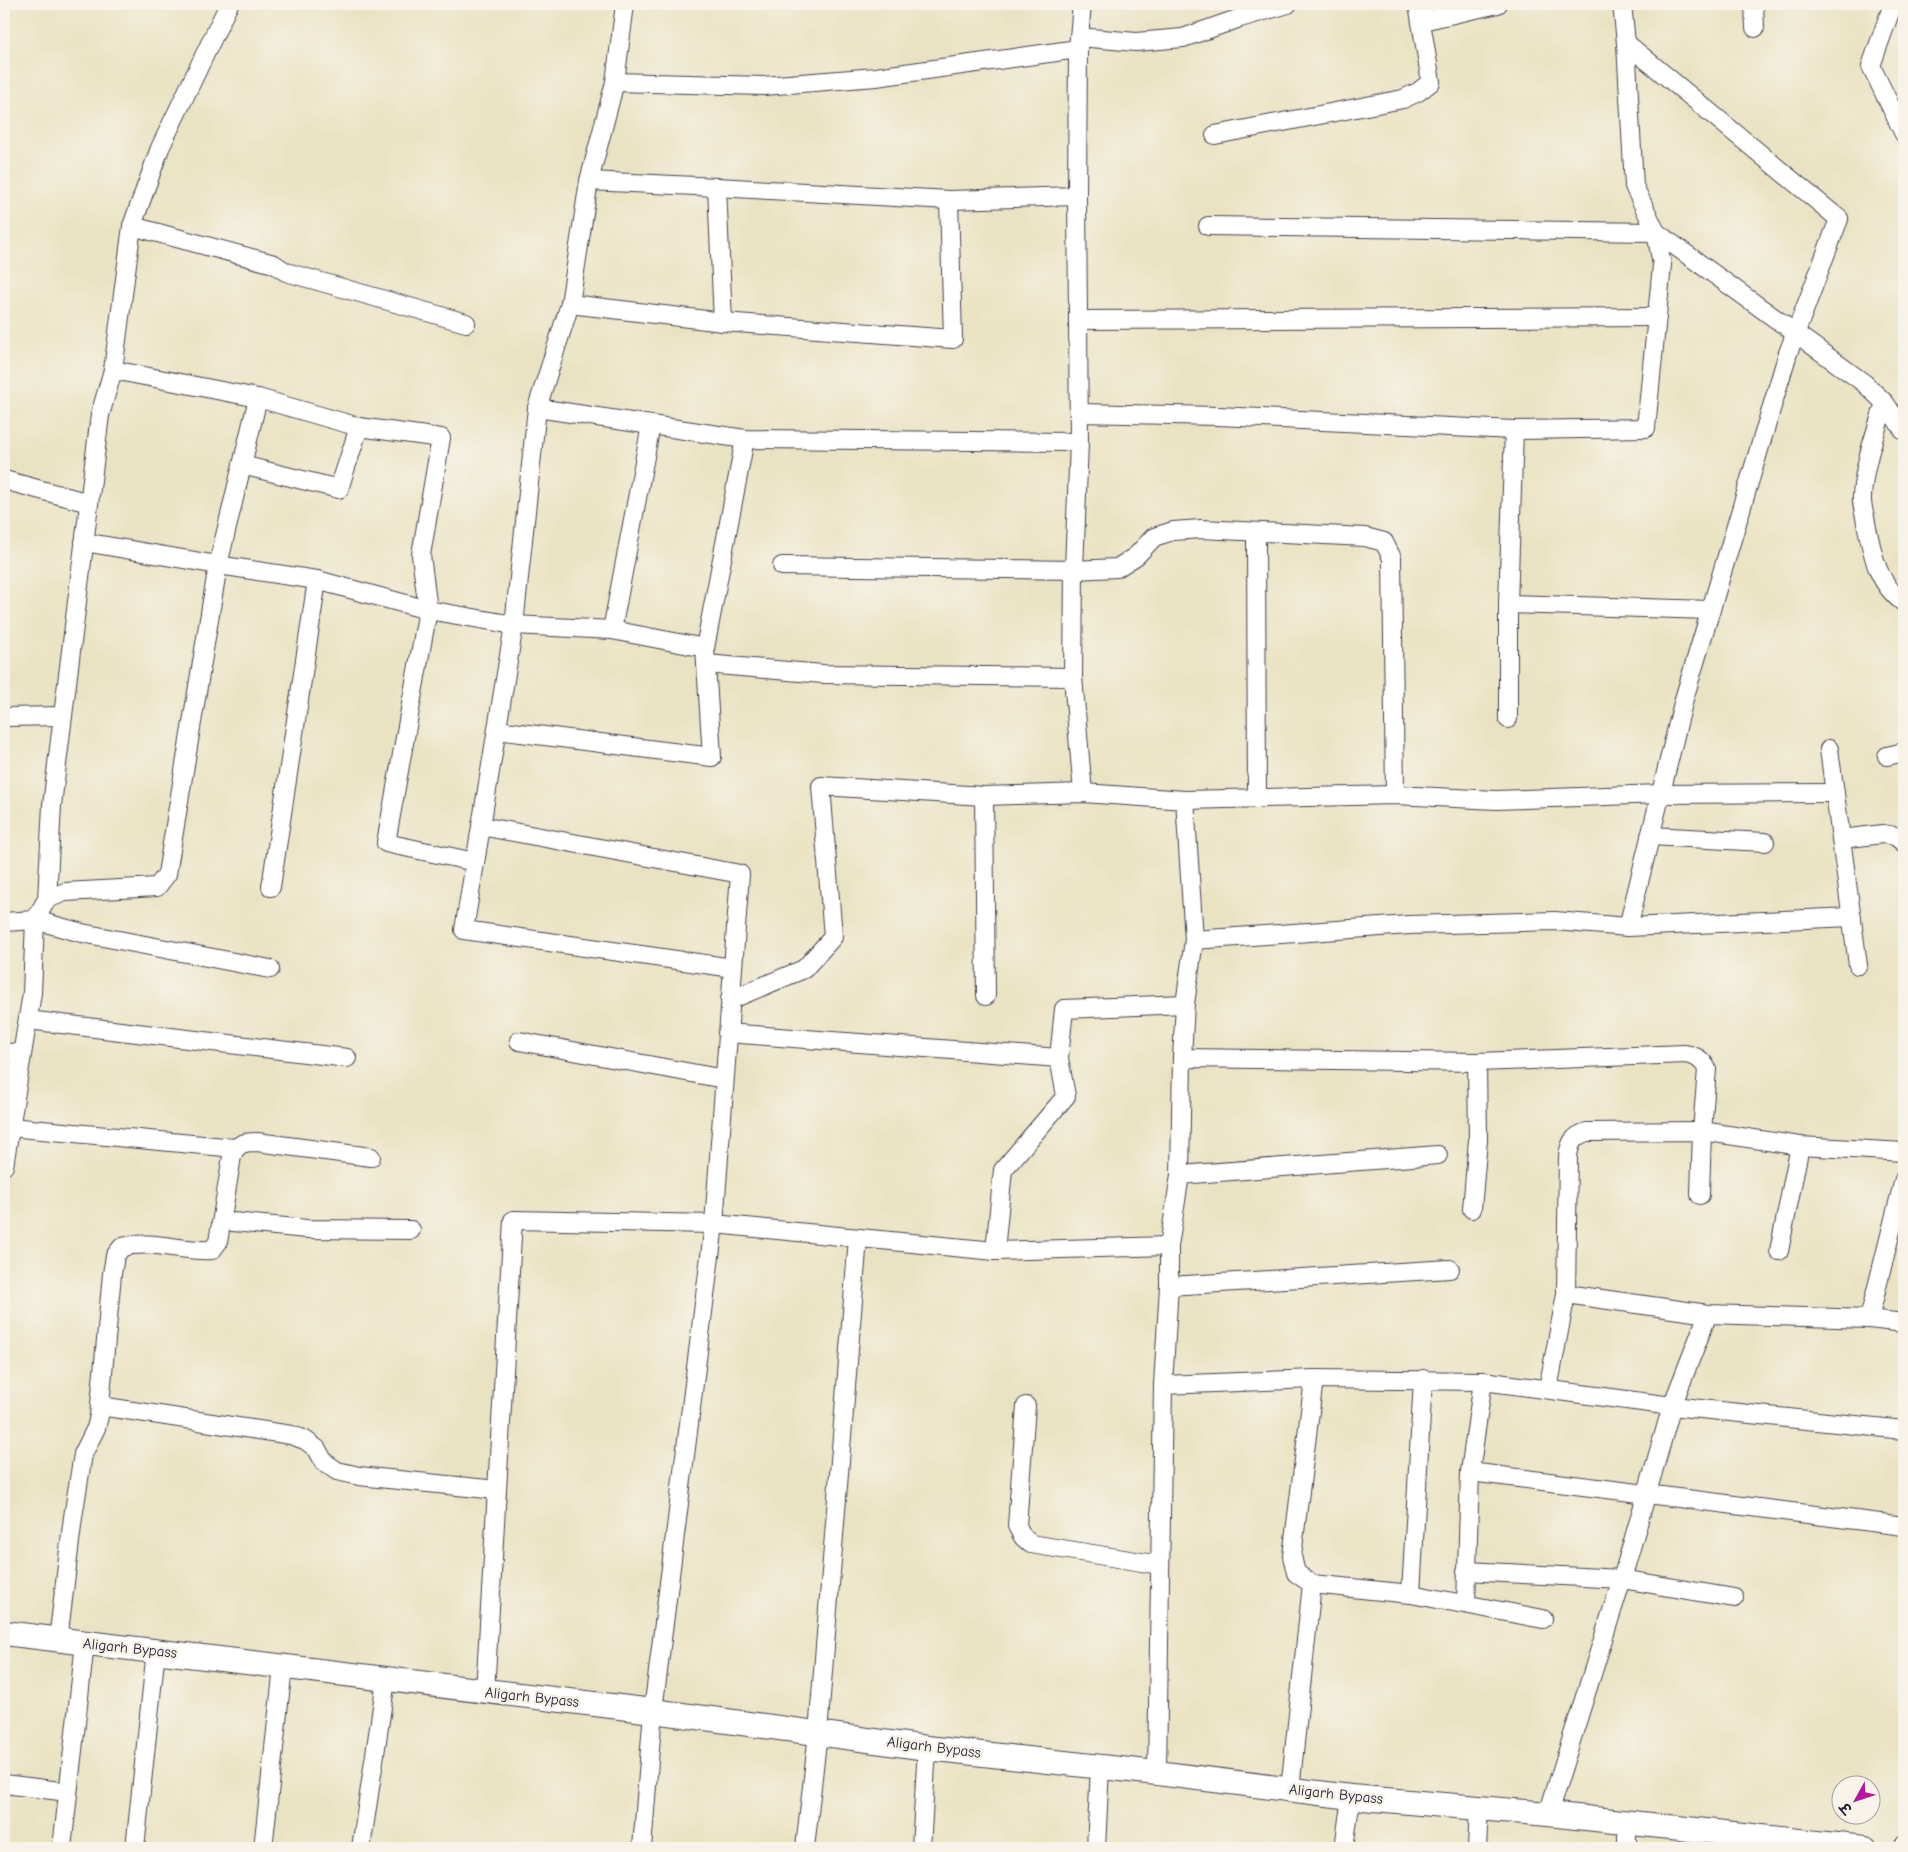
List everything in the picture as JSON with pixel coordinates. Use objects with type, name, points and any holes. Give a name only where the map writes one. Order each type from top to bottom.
[{"type":"main road","name":"Aligarh Bypass","points":[[4,1633],[653,1711],[927,1748],[1157,1773],[1351,1797],[1548,1814],[1853,1847]]},
{"type":"street","points":[[4,1166],[32,993],[36,920],[47,899],[52,805],[84,542],[100,416],[113,370],[132,226],[160,148],[229,4]]},
{"type":"street","points":[[625,4],[615,82],[588,181],[570,304],[537,408],[514,625],[464,930],[732,968]]},
{"type":"street","points":[[1082,4],[1079,43],[1077,196],[1079,442],[1074,570],[1073,677],[1083,793]]},
{"type":"street","points":[[615,82],[773,85],[876,77],[1079,43],[1136,42],[1182,38],[1288,4]]},
{"type":"street","points":[[1215,135],[1403,99],[1418,92],[1431,82],[1420,12],[1498,4]]},
{"type":"street","points":[[1079,413],[1218,416],[1514,430],[1646,428],[1662,265],[1656,232],[1634,186],[1622,4]]},
{"type":"street","points":[[1754,4],[1755,28]]},
{"type":"street","points":[[1893,4],[1871,66],[1904,134]]},
{"type":"street","points":[[1626,43],[1839,219],[1788,353],[1684,700],[1628,927]]},
{"type":"street","points":[[588,181],[948,200],[1077,196]]},
{"type":"street","points":[[717,188],[723,322]]},
{"type":"street","points":[[570,304],[723,322],[953,338],[948,200]]},
{"type":"street","points":[[132,226],[274,264],[286,272],[466,323]]},
{"type":"street","points":[[1208,226],[1656,232],[1864,383],[1885,404],[1904,431]]},
{"type":"street","points":[[1078,320],[1656,317]]},
{"type":"street","points":[[113,370],[258,398],[359,427],[441,438],[421,555],[428,610],[386,843],[475,862]]},
{"type":"street","points":[[47,899],[65,892],[157,887],[167,874],[218,565],[258,398]]},
{"type":"street","points":[[1885,404],[1869,451],[1862,498],[1874,562],[1881,577],[1894,596],[1904,603]]},
{"type":"street","points":[[537,408],[745,439],[1079,442]]},
{"type":"street","points":[[612,630],[651,425]]},
{"type":"street","points":[[242,464],[339,490],[359,427]]},
{"type":"street","points":[[1508,719],[1508,604],[1514,430]]},
{"type":"street","points":[[497,730],[712,757],[705,656],[745,439]]},
{"type":"street","points":[[4,480],[89,503]]},
{"type":"street","points":[[782,566],[1074,570],[1117,568],[1136,556],[1154,537],[1173,531],[1201,529],[1365,537],[1384,542],[1392,558],[1394,795]]},
{"type":"street","points":[[1256,533],[1257,799]]},
{"type":"street","points":[[84,542],[317,580],[428,610],[514,625],[612,630],[705,656],[823,674],[1073,677]]},
{"type":"street","points":[[271,887],[317,580]]},
{"type":"street","points":[[1508,604],[1711,610]]},
{"type":"street","points":[[4,717],[63,716]]},
{"type":"street","points":[[1829,749],[1858,965]]},
{"type":"street","points":[[1886,756],[1904,752]]},
{"type":"street","points":[[730,1000],[804,969],[833,937],[821,786],[984,796],[1083,793],[1185,800],[1394,795],[1496,800],[1660,794],[1835,793]]},
{"type":"street","points":[[984,796],[986,996]]},
{"type":"street","points":[[1157,1773],[1163,1385],[1169,1286],[1169,1246],[1180,1175],[1185,1004],[1194,940],[1185,800]]},
{"type":"street","points":[[481,826],[740,874],[714,1224],[653,1711],[642,1848]]},
{"type":"street","points":[[1841,839],[1883,834],[1896,836],[1904,843]]},
{"type":"street","points":[[1650,836],[1765,842]]},
{"type":"street","points":[[1194,940],[1409,925],[1555,921],[1628,927],[1852,917]]},
{"type":"street","points":[[4,922],[36,920],[82,933],[270,969]]},
{"type":"street","points":[[995,1252],[1003,1170],[1066,1096],[1059,1058],[1064,1009],[1185,1004]]},
{"type":"street","points":[[28,1020],[347,1058]]},
{"type":"street","points":[[727,1033],[1059,1058]]},
{"type":"street","points":[[519,1041],[724,1079]]},
{"type":"street","points":[[4,1052],[22,1054]]},
{"type":"street","points":[[1182,1058],[1477,1062],[1685,1054],[1696,1056],[1707,1069],[1702,1130],[1700,1195]]},
{"type":"street","points":[[1472,1209],[1478,1140],[1477,1062]]},
{"type":"street","points":[[10,1127],[235,1148]]},
{"type":"street","points":[[1548,1389],[1566,1294],[1568,1156],[1573,1139],[1580,1134],[1587,1132],[1702,1130],[1800,1146],[1904,1152]]},
{"type":"street","points":[[58,1640],[73,1516],[83,1454],[96,1428],[100,1406],[115,1256],[122,1247],[136,1243],[201,1251],[212,1250],[218,1242],[232,1156],[235,1148],[243,1142],[257,1142],[371,1157]]},
{"type":"street","points":[[1779,1251],[1800,1146]]},
{"type":"street","points":[[1180,1175],[1438,1155]]},
{"type":"street","points":[[1869,1319],[1904,1179]]},
{"type":"street","points":[[485,1692],[513,1220],[714,1224],[995,1252],[1169,1246]]},
{"type":"street","points":[[222,1222],[307,1229],[411,1230]]},
{"type":"street","points":[[805,1848],[818,1733],[858,1238]]},
{"type":"street","points":[[1169,1286],[1450,1269]]},
{"type":"street","points":[[1566,1294],[1708,1314],[1869,1319],[1904,1323]]},
{"type":"street","points":[[1548,1814],[1648,1495],[1672,1406],[1708,1314]]},
{"type":"street","points":[[1163,1385],[1314,1380],[1423,1379],[1483,1381],[1672,1406],[1904,1430]]},
{"type":"street","points":[[1412,1594],[1423,1379]]},
{"type":"street","points":[[1314,1380],[1292,1556],[1296,1573],[1312,1584],[1412,1594],[1543,1619]]},
{"type":"street","points":[[1466,1604],[1470,1472],[1483,1381]]},
{"type":"street","points":[[100,1406],[292,1435],[305,1440],[317,1449],[324,1462],[337,1471],[359,1476],[497,1490]]},
{"type":"street","points":[[1026,1406],[1017,1526],[1023,1537],[1031,1544],[1160,1565]]},
{"type":"street","points":[[1470,1472],[1904,1526]]},
{"type":"street","points":[[1466,1571],[1622,1579],[1734,1598]]},
{"type":"street","points":[[1290,1789],[1312,1584]]},
{"type":"street","points":[[62,1848],[85,1643]]},
{"type":"street","points":[[135,1848],[156,1650]]},
{"type":"street","points":[[263,1848],[283,1667]]},
{"type":"street","points":[[361,1848],[386,1680]]},
{"type":"street","points":[[920,1848],[927,1748]]},
{"type":"street","points":[[1096,1848],[1100,1767]]},
{"type":"street","points":[[4,1784],[68,1792]]},
{"type":"street","points":[[1344,1848],[1351,1797]]},
{"type":"street","points":[[1477,1848],[1479,1808]]},
{"type":"street","points":[[1627,1822],[1627,1848]]},
{"type":"street","points":[[1902,1848],[1904,1844]]}]
